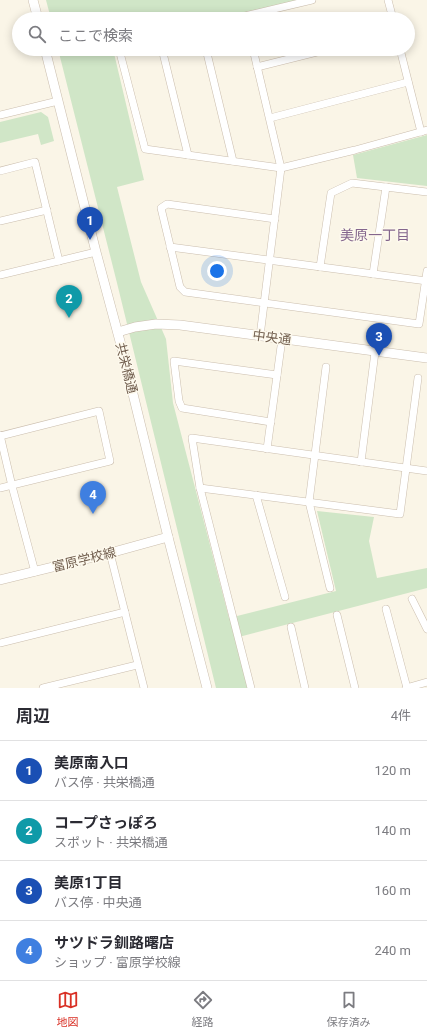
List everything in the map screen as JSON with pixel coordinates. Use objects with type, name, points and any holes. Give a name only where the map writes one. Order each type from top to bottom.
[{"type":"street","points":[[33,0],[36,12]]},
{"type":"street","points":[[265,12],[312,0]]},
{"type":"street","points":[[388,0],[391,12]]},
{"type":"street","name":"共栄橋通","points":[[47,56],[96,252],[118,332],[168,537],[207,688]]},
{"type":"street","points":[[121,56],[145,148],[281,168],[424,131],[408,82],[402,56]]},
{"type":"street","points":[[164,56],[188,154]]},
{"type":"street","points":[[208,56],[233,161]]},
{"type":"street","points":[[255,56],[281,168],[260,336]]},
{"type":"street","points":[[257,67],[301,56]]},
{"type":"street","points":[[270,118],[408,82]]},
{"type":"street","points":[[0,115],[58,101]]},
{"type":"street","points":[[0,171],[35,162],[59,261]]},
{"type":"street","points":[[320,267],[331,192],[352,183],[427,192]]},
{"type":"street","points":[[374,274],[386,187]]},
{"type":"street","points":[[275,219],[167,204],[161,208],[180,287],[185,292],[419,324],[427,271]]},
{"type":"street","points":[[0,221],[47,210]]},
{"type":"street","points":[[170,246],[426,281]]},
{"type":"street","points":[[0,275],[96,252]]},
{"type":"street","name":"中央通","points":[[118,332],[135,327],[156,324],[180,325],[427,358]]},
{"type":"street","points":[[267,449],[282,339]]},
{"type":"street","points":[[361,462],[375,352]]},
{"type":"street","points":[[271,422],[182,408],[179,401],[174,361],[277,375]]},
{"type":"street","points":[[326,367],[309,502],[330,588]]},
{"type":"street","points":[[200,488],[400,514],[418,378]]},
{"type":"street","points":[[0,488],[12,486],[110,461],[99,411],[0,436],[12,486],[34,572]]},
{"type":"street","points":[[251,688],[200,488],[192,438],[427,471]]},
{"type":"street","points":[[256,495],[285,597]]},
{"type":"street","name":"富原学校線","points":[[0,580],[168,537]]},
{"type":"street","points":[[110,553],[144,688]]},
{"type":"street","points":[[412,599],[427,629]]},
{"type":"street","points":[[386,609],[406,688],[427,682]]},
{"type":"street","points":[[0,643],[125,612]]},
{"type":"street","points":[[337,615],[356,688]]},
{"type":"street","points":[[291,627],[305,688]]},
{"type":"street","points":[[43,688],[137,665]]},
{"type":"green space","points":[[46,0],[300,0],[253,12],[49,12]]},
{"type":"green space","points":[[60,56],[115,56],[144,180],[117,187],[141,282],[166,339],[173,403],[229,618],[336,591],[317,511],[374,517],[369,541],[377,578],[427,568],[427,588],[235,638],[248,688],[216,688]]},
{"type":"green space","points":[[41,112],[48,117],[54,141],[41,145],[38,134],[0,143],[0,122]]},
{"type":"green space","points":[[427,135],[427,186],[357,178],[353,155]]},
{"type":"place","name":"美原南入口","points":[[90,240]]},
{"type":"place","name":"コープさっぽろ","points":[[69,318]]},
{"type":"place","name":"美原1丁目","points":[[379,356]]},
{"type":"place","name":"サツドラ釧路曙店","points":[[93,514]]},
{"type":"district","name":"美原一丁目","points":[[375,235]]}]
